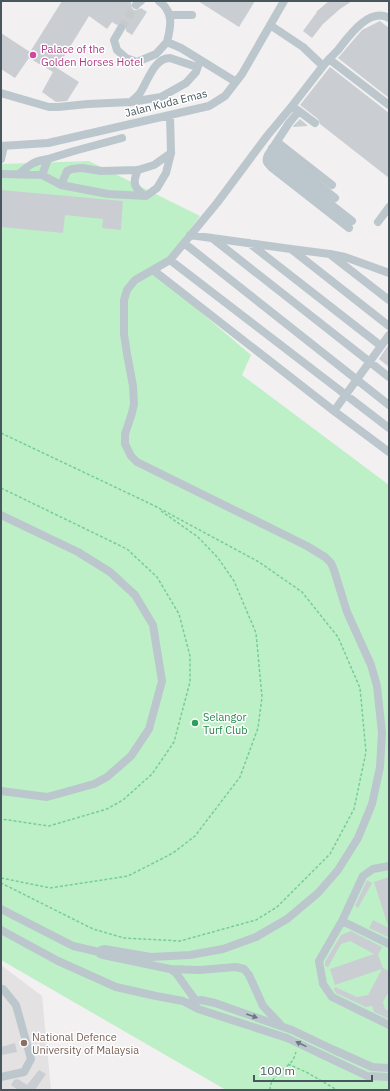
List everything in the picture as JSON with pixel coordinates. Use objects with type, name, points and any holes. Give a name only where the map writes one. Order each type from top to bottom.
[{"type":"street","points":[[121,28],[114,40],[117,50],[126,58],[137,62],[156,54],[167,42],[171,28],[170,15],[165,6],[159,1]]},
{"type":"street","name":"Jalan Kuda Emas","points":[[3,146],[48,143],[208,106],[225,96],[242,74],[284,1]]},
{"type":"street","points":[[170,15],[192,15]]},
{"type":"street","points":[[99,952],[104,950],[151,957],[190,955],[223,949],[256,937],[287,919],[318,893],[338,870],[358,838],[372,804],[380,767],[382,733],[377,686],[370,665],[347,612],[331,563],[325,557],[311,549],[137,462],[128,451],[125,444],[125,434],[134,404],[133,386],[124,334],[124,300],[127,290],[135,280],[170,260],[217,203],[267,136],[323,66],[356,28],[372,17],[380,15],[389,18]]},
{"type":"street","points":[[270,25],[303,47],[323,66]]},
{"type":"street","points":[[167,42],[181,48],[199,64]]},
{"type":"street","points":[[131,102],[140,94],[152,69],[162,59],[166,58],[199,64],[236,82]]},
{"type":"street","points":[[329,59],[389,105]]},
{"type":"street","points":[[1,93],[49,107],[131,102],[160,97],[186,83],[196,72],[199,64]]},
{"type":"street","points":[[292,106],[315,124]]},
{"type":"street","points":[[272,149],[289,123],[299,111]]},
{"type":"street","points":[[1,174],[42,175],[61,185],[108,194],[146,196],[157,188],[166,173],[171,153],[170,115]]},
{"type":"street","points":[[19,174],[29,165],[39,160],[48,159],[122,138]]},
{"type":"street","points":[[1,159],[3,146]]},
{"type":"street","points":[[272,149],[332,185]]},
{"type":"street","points":[[272,149],[335,198]]},
{"type":"street","points":[[272,149],[350,224]]},
{"type":"street","points":[[61,185],[67,171],[72,169],[82,168],[101,171],[138,170],[154,165],[171,153]]},
{"type":"street","points":[[42,175],[48,159]]},
{"type":"street","points":[[138,170],[135,178],[135,187],[139,192],[146,196]]},
{"type":"street","points":[[378,222],[389,207]]},
{"type":"street","points":[[190,235],[330,254],[345,257],[389,273]]},
{"type":"street","points":[[212,238],[389,377]]},
{"type":"street","points":[[184,243],[389,404]]},
{"type":"street","points":[[249,243],[381,346]]},
{"type":"street","points":[[291,249],[389,326]]},
{"type":"street","points":[[330,254],[389,300]]},
{"type":"street","points":[[170,260],[389,428]]},
{"type":"street","points":[[154,270],[334,411],[389,452]]},
{"type":"street","points":[[334,411],[389,335]]},
{"type":"street","points":[[1,515],[78,552],[110,572],[135,596],[153,625],[162,680],[149,730],[131,756],[107,776],[94,784],[47,798],[1,791]]},
{"type":"street","points":[[389,866],[373,869],[363,876],[342,921],[319,961],[324,984],[332,997],[389,1025]]},
{"type":"street","points":[[1,909],[73,946],[99,952],[103,955],[170,969],[199,970],[236,967],[244,969],[250,975],[263,1006],[283,1026]]},
{"type":"street","points":[[342,921],[389,944]]},
{"type":"street","points":[[1,930],[58,962],[116,987],[193,1004],[287,1038],[367,1076],[389,1077]]},
{"type":"street","points":[[170,969],[176,973],[193,1004]]},
{"type":"street","points":[[1,989],[3,989],[16,1005],[31,1059],[24,1072],[1,1078]]},
{"type":"street","points":[[193,1004],[201,1000],[215,1003],[283,1026],[372,1067],[389,1068]]},
{"type":"path","points":[[1,433],[154,506],[259,562],[302,592],[338,637],[360,688],[366,752],[354,809],[330,854],[277,907],[256,920],[180,941],[124,938],[93,929],[1,883]]},
{"type":"path","points":[[1,488],[127,549],[157,577],[179,614],[190,656],[190,682],[174,742],[152,774],[123,800],[107,809],[49,826],[1,819]]},
{"type":"path","points":[[1,878],[50,888],[128,876],[173,853],[195,836],[240,777],[258,728],[262,697],[256,633],[234,581],[218,558],[198,537],[154,506]]},
{"type":"path","points":[[270,1090],[275,1076],[293,1060],[299,1044]]},
{"type":"path","points":[[288,1064],[308,1073],[337,1090]]},
{"type":"shaded area","name":"National Defence University of Malaysia","points":[[1,965],[42,996],[51,1090],[1,1090]]},
{"type":"green space","name":"Selangor Turf Club","points":[[89,161],[200,216],[157,275],[251,355],[242,375],[389,485],[389,1090],[226,1090],[1,960],[1,164]]},
{"type":"building","name":"Palace of the Golden Horses Hotel","points":[[62,1],[130,1],[134,10],[141,8],[147,12],[132,35],[126,31],[126,26],[123,23],[117,25],[112,22],[107,29],[89,16],[57,68],[79,82],[67,101],[56,102],[42,92],[53,72],[29,58],[15,78],[1,69],[1,33],[30,52]]},
{"type":"building","points":[[198,1],[255,1],[239,27]]},
{"type":"building","points":[[329,1],[352,1],[323,24],[312,38],[303,31],[316,12]]},
{"type":"building","points":[[380,21],[389,28],[389,98],[338,58],[362,30]]},
{"type":"building","points":[[330,67],[389,113],[389,178],[320,124],[318,119],[300,105]]},
{"type":"building","points":[[300,119],[308,126],[293,127],[293,126]]},
{"type":"building","points":[[1,190],[123,201],[121,230],[102,228],[103,219],[65,215],[63,233],[1,227]]},
{"type":"building","points":[[389,344],[389,367],[379,359]]},
{"type":"building","points":[[389,877],[389,926],[388,926],[374,882]]},
{"type":"building","points":[[367,880],[372,883],[358,908],[355,906]]},
{"type":"building","points":[[373,920],[389,928],[388,937],[369,928]]},
{"type":"building","points":[[351,931],[382,947],[378,955],[383,968],[389,971],[389,991],[383,1002],[385,1009],[389,1011],[389,1019],[374,1012],[372,1006],[366,1007],[336,993],[334,990],[335,987],[357,997],[368,995],[382,969],[335,985],[330,969],[374,954],[350,941],[341,944],[328,967],[325,966],[325,962],[341,935]]},
{"type":"building","points":[[15,1043],[17,1052],[1,1055],[1,1047]]},
{"type":"building","points":[[39,1070],[46,1074],[35,1090],[18,1090],[11,1085],[14,1080],[18,1079],[27,1085]]},
{"type":"tunnel","points":[[121,28],[136,5]]},
{"type":"place","name":"Palace of the Golden Horses Hotel","points":[[33,55]]},
{"type":"place","name":"Selangor Turf Club","points":[[195,723]]},
{"type":"place","name":"National Defence University of Malaysia","points":[[24,1043]]}]
